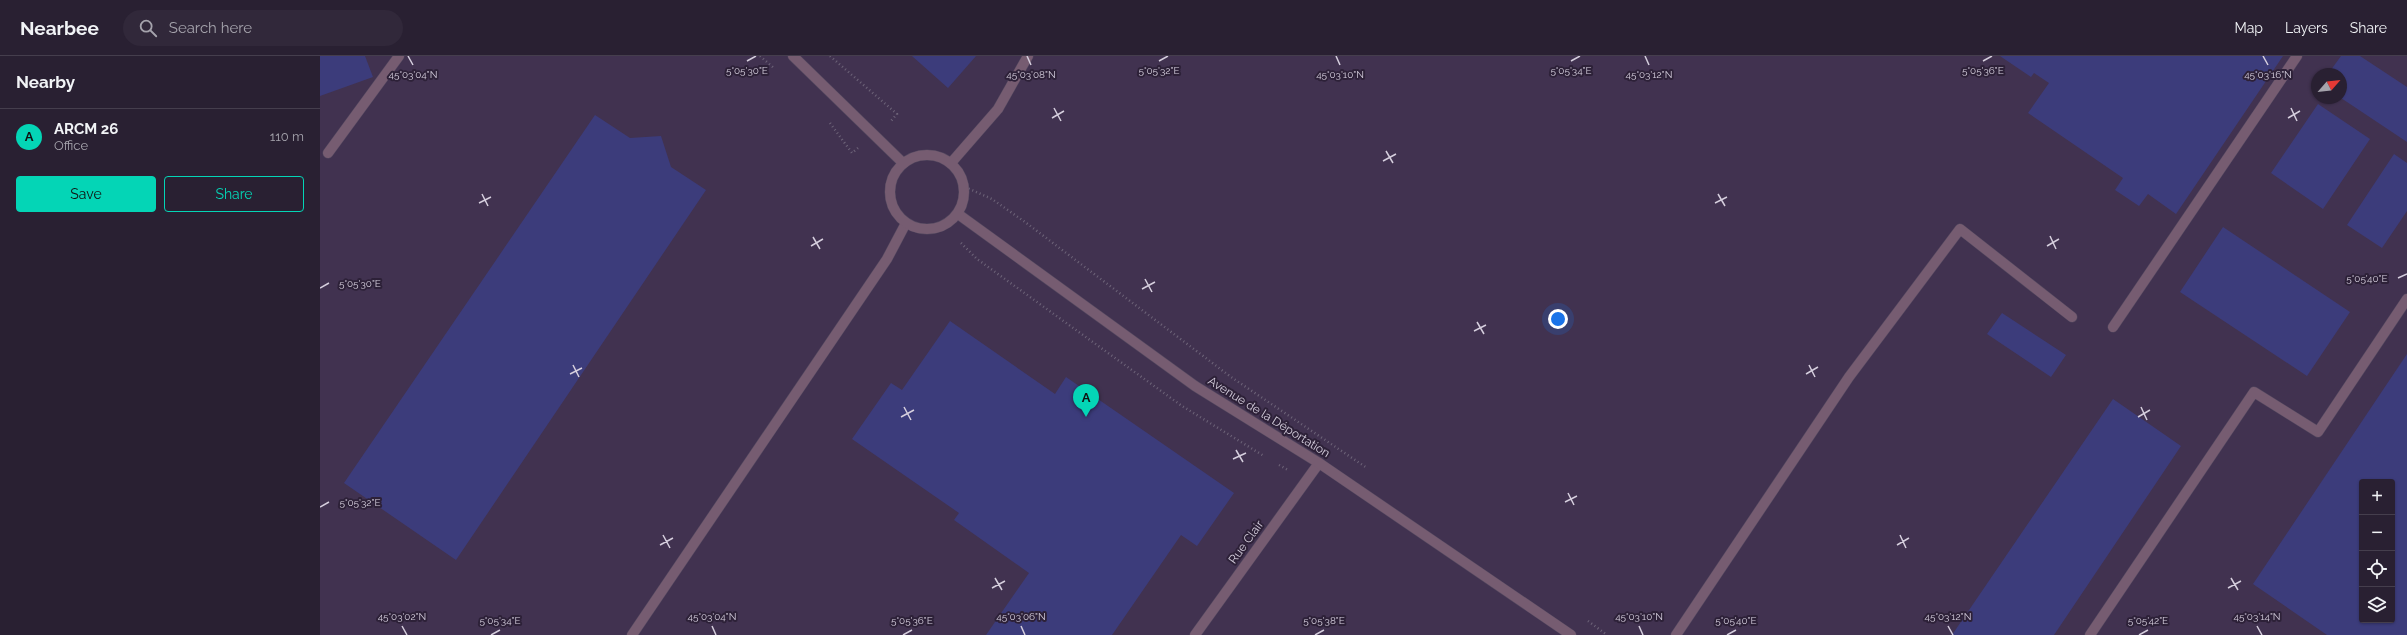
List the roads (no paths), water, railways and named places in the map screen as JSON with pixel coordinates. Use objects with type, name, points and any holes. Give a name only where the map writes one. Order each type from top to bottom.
[{"type":"street","points":[[328,153],[399,56]]},
{"type":"street","points":[[793,56],[903,163]]},
{"type":"street","points":[[951,163],[998,109],[1028,56]]},
{"type":"street","points":[[2113,327],[2297,56]]},
{"type":"street","points":[[919,155],[936,155],[951,163],[960,173],[964,186],[964,201],[958,214],[943,226],[930,230],[917,229],[906,223],[894,210],[889,193],[893,176],[903,163],[919,155]]},
{"type":"street","name":"Avenue de la Déportation","points":[[958,214],[1195,386],[1319,463],[1571,635]]},
{"type":"street","points":[[632,635],[887,259],[906,223]]},
{"type":"street","points":[[1676,635],[1849,377],[1960,229],[2072,317]]},
{"type":"street","points":[[2090,635],[2254,392],[2318,432],[2407,299]]},
{"type":"street","name":"Rue Clair","points":[[1195,635],[1319,463]]},
{"type":"place","name":"ARCM 26","points":[[1086,417]]}]
